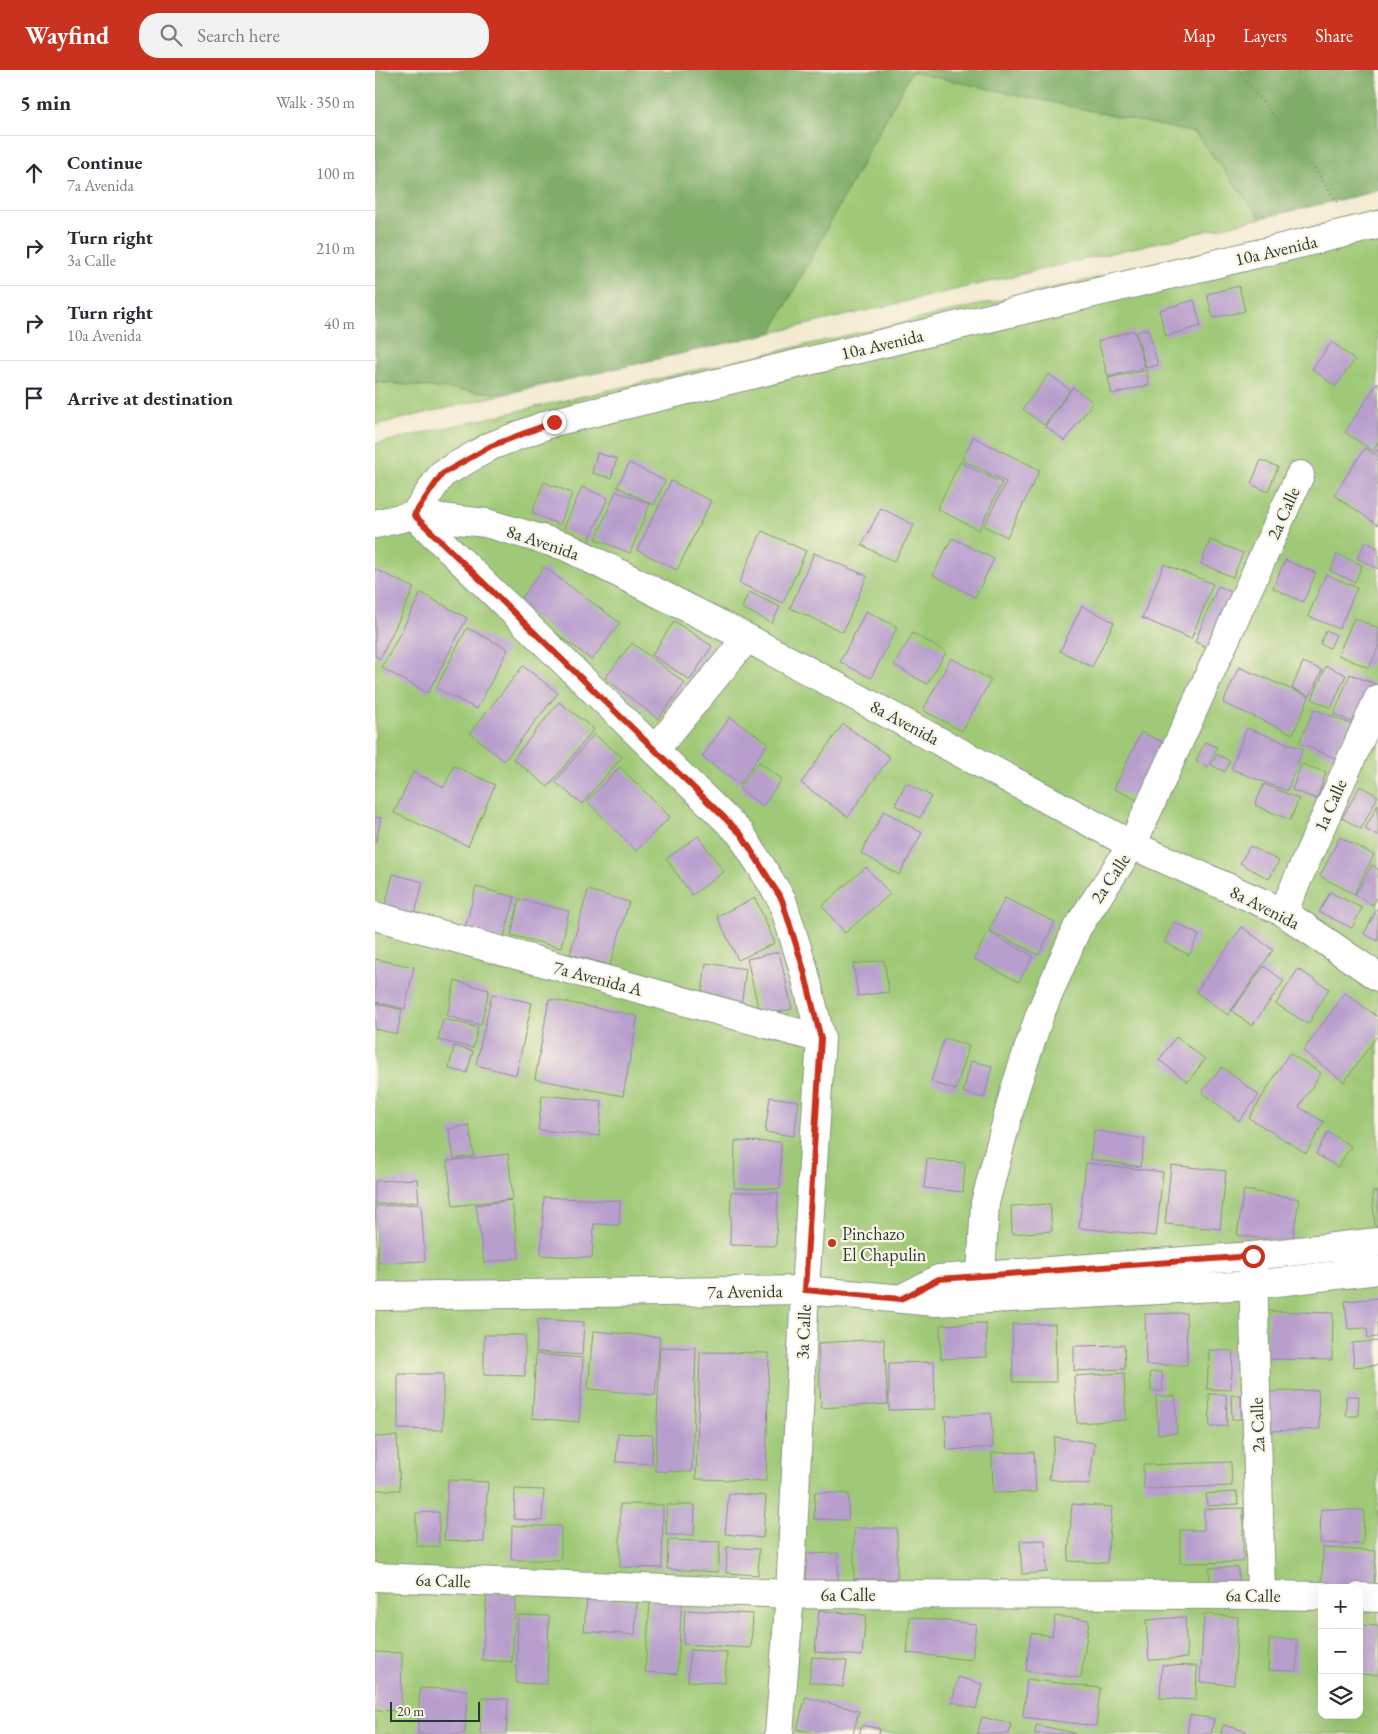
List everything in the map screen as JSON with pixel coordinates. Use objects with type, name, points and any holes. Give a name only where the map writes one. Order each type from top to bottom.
[{"type":"street","name":"10a Avenida","points":[[414,515],[442,474],[491,446],[554,422],[1368,228]]},
{"type":"street","name":"2a Calle","points":[[982,1288],[985,1203],[1015,1089],[1040,1014],[1077,928],[1132,845],[1300,475]]},
{"type":"street","name":"8a Avenida","points":[[375,524],[414,515],[486,523],[565,546],[747,638],[1132,845],[1283,912],[1378,977]]},
{"type":"street","name":"3a Calle","points":[[414,515],[741,834],[782,900],[803,967],[821,1039],[805,1290],[790,1594],[779,1734]]},
{"type":"street","points":[[655,750],[747,638]]},
{"type":"street","name":"1a Calle","points":[[1283,912],[1378,699]]},
{"type":"street","name":"7a Avenida A","points":[[375,916],[821,1039]]},
{"type":"street","name":"7a Avenida","points":[[375,1296],[805,1290],[901,1299],[939,1279],[982,1288],[1378,1242]]},
{"type":"street","name":"2a Calle","points":[[1253,1256],[1261,1595]]},
{"type":"street","points":[[982,1288],[1253,1285],[1378,1270]]},
{"type":"street","name":"6a Calle","points":[[375,1577],[790,1594],[1318,1596]]},
{"type":"street","points":[[1363,1597],[1378,1598]]},
{"type":"path","points":[[1237,70],[1368,228]]},
{"type":"green space","points":[[375,70],[1378,70],[1378,191],[1261,218],[1195,133],[911,72],[771,333],[505,394],[375,382]]},
{"type":"green space","points":[[911,71],[1195,133],[1261,218],[771,333]]},
{"type":"green space","points":[[1378,213],[1378,1734],[375,1734],[375,444]]},
{"type":"green space","points":[[375,382],[505,394],[375,425]]},
{"type":"building","points":[[1239,286],[1245,311],[1213,318],[1207,294]]},
{"type":"building","points":[[1194,300],[1201,326],[1166,336],[1159,310]]},
{"type":"building","points":[[1148,329],[1158,365],[1146,368],[1136,332]]},
{"type":"building","points":[[1134,330],[1145,367],[1108,377],[1098,341]]},
{"type":"building","points":[[1332,342],[1355,360],[1335,386],[1312,369]]},
{"type":"building","points":[[1146,370],[1149,385],[1112,394],[1108,378]]},
{"type":"building","points":[[1049,374],[1070,390],[1044,425],[1023,409]]},
{"type":"building","points":[[1378,382],[1378,443],[1373,451],[1345,432]]},
{"type":"building","points":[[1073,387],[1093,402],[1065,441],[1045,426]]},
{"type":"building","points":[[973,437],[1040,470],[1007,537],[984,526],[1006,482],[962,460]]},
{"type":"building","points":[[1365,448],[1374,454],[1378,449],[1378,525],[1334,495]]},
{"type":"building","points":[[597,453],[617,459],[611,478],[592,473]]},
{"type":"building","points":[[1261,460],[1278,467],[1268,492],[1251,484]]},
{"type":"building","points":[[960,462],[1002,483],[979,530],[937,509]]},
{"type":"building","points":[[629,463],[665,481],[654,505],[617,487]]},
{"type":"building","points":[[671,481],[711,501],[677,570],[637,550]]},
{"type":"building","points":[[544,482],[572,493],[560,525],[532,513]]},
{"type":"building","points":[[582,487],[608,498],[589,541],[563,530]]},
{"type":"building","points":[[616,491],[650,504],[630,553],[596,539]]},
{"type":"building","points":[[881,508],[914,525],[894,562],[862,545]]},
{"type":"building","points":[[762,531],[806,551],[783,603],[739,583]]},
{"type":"building","points":[[952,538],[994,559],[975,597],[933,575]]},
{"type":"building","points":[[1210,540],[1243,553],[1233,577],[1201,564]]},
{"type":"building","points":[[1366,541],[1378,548],[1378,569],[1357,558]]},
{"type":"building","points":[[814,553],[867,576],[843,632],[790,608]]},
{"type":"building","points":[[1337,554],[1362,565],[1355,582],[1330,571]]},
{"type":"building","points":[[1285,560],[1316,573],[1303,602],[1273,588]]},
{"type":"building","points":[[1164,564],[1213,584],[1191,639],[1142,618]]},
{"type":"building","points":[[544,567],[620,623],[592,660],[517,604]]},
{"type":"building","points":[[375,569],[414,588],[380,659],[375,656]]},
{"type":"building","points":[[1326,574],[1357,588],[1339,629],[1308,616]]},
{"type":"building","points":[[1218,586],[1238,595],[1215,650],[1195,642]]},
{"type":"building","points":[[749,592],[780,607],[772,623],[742,608]]},
{"type":"building","points":[[421,593],[467,618],[428,693],[382,668]]},
{"type":"building","points":[[1082,606],[1114,622],[1092,667],[1060,651]]},
{"type":"building","points":[[866,611],[897,627],[871,678],[840,662]]},
{"type":"building","points":[[1354,618],[1378,628],[1378,648],[1369,668],[1338,655]]},
{"type":"building","points":[[674,621],[712,646],[690,680],[652,655]]},
{"type":"building","points":[[467,628],[508,649],[477,709],[436,688]]},
{"type":"building","points":[[1326,630],[1336,635],[1330,648],[1320,644]]},
{"type":"building","points":[[913,633],[946,652],[927,684],[894,665]]},
{"type":"building","points":[[632,643],[685,683],[658,719],[605,678]]},
{"type":"building","points":[[951,658],[991,680],[962,731],[923,710]]},
{"type":"building","points":[[1303,662],[1322,670],[1310,696],[1292,688]]},
{"type":"building","points":[[523,666],[558,693],[504,761],[470,733]]},
{"type":"building","points":[[1326,666],[1346,675],[1331,708],[1312,699]]},
{"type":"building","points":[[1239,667],[1309,697],[1293,734],[1223,703]]},
{"type":"building","points":[[1350,674],[1375,684],[1359,725],[1334,714]]},
{"type":"building","points":[[559,702],[594,729],[548,787],[513,759]]},
{"type":"building","points":[[1314,709],[1356,726],[1342,761],[1299,743]]},
{"type":"building","points":[[730,717],[768,743],[740,784],[702,757]]},
{"type":"building","points":[[843,724],[890,757],[848,817],[801,783]]},
{"type":"building","points":[[1247,728],[1303,749],[1287,791],[1231,769]]},
{"type":"building","points":[[1141,732],[1173,747],[1146,804],[1114,789]]},
{"type":"building","points":[[594,734],[622,757],[582,804],[555,782]]},
{"type":"building","points":[[1205,742],[1217,747],[1208,767],[1196,761]]},
{"type":"building","points":[[1217,754],[1230,761],[1225,772],[1211,765]]},
{"type":"building","points":[[759,762],[782,779],[763,806],[739,789]]},
{"type":"building","points":[[1301,764],[1326,772],[1317,799],[1292,790]]},
{"type":"building","points":[[454,766],[495,785],[468,846],[394,813],[413,772],[444,787]]},
{"type":"building","points":[[620,767],[670,817],[636,851],[587,801]]},
{"type":"building","points":[[906,783],[931,796],[920,818],[895,805]]},
{"type":"building","points":[[1264,784],[1299,799],[1290,820],[1255,805]]},
{"type":"building","points":[[1360,786],[1378,796],[1361,829],[1342,818]]},
{"type":"building","points":[[1378,804],[1378,836],[1365,829]]},
{"type":"building","points":[[884,811],[922,833],[899,875],[861,853]]},
{"type":"building","points":[[375,817],[381,818],[376,842],[375,842]]},
{"type":"building","points":[[698,836],[724,872],[692,895],[666,859]]},
{"type":"building","points":[[1340,837],[1374,855],[1354,894],[1320,876]]},
{"type":"building","points":[[1250,846],[1279,861],[1269,879],[1240,863]]},
{"type":"building","points":[[1372,865],[1378,869],[1378,896],[1373,905],[1355,895]]},
{"type":"building","points":[[866,867],[890,894],[845,933],[822,906]]},
{"type":"building","points":[[393,874],[423,882],[414,918],[384,910]]},
{"type":"building","points":[[476,887],[515,897],[503,941],[464,931]]},
{"type":"building","points":[[588,890],[629,902],[610,965],[570,954]]},
{"type":"building","points":[[1330,892],[1362,908],[1352,928],[1319,912]]},
{"type":"building","points":[[755,898],[775,943],[738,960],[717,916]]},
{"type":"building","points":[[1005,898],[1055,922],[1039,955],[989,930]]},
{"type":"building","points":[[519,899],[569,911],[561,948],[511,935]]},
{"type":"building","points":[[1378,907],[1378,941],[1364,934]]},
{"type":"building","points":[[1174,922],[1199,935],[1189,955],[1164,942]]},
{"type":"building","points":[[1242,927],[1273,950],[1228,1015],[1196,992]]},
{"type":"building","points":[[988,932],[1033,956],[1019,982],[974,959]]},
{"type":"building","points":[[779,952],[792,1009],[760,1016],[747,959]]},
{"type":"building","points":[[375,959],[414,967],[405,1009],[375,1002]]},
{"type":"building","points":[[884,960],[889,992],[858,996],[853,964]]},
{"type":"building","points":[[706,963],[746,969],[741,1006],[701,1000]]},
{"type":"building","points":[[1264,966],[1284,981],[1252,1026],[1232,1011]]},
{"type":"building","points":[[1298,969],[1329,989],[1308,1024],[1276,1004]]},
{"type":"building","points":[[455,981],[489,990],[481,1025],[447,1016]]},
{"type":"building","points":[[1345,993],[1378,1017],[1378,1035],[1344,1082],[1303,1051]]},
{"type":"building","points":[[492,994],[532,1003],[516,1075],[476,1065]]},
{"type":"building","points":[[549,999],[638,1016],[623,1096],[535,1079]]},
{"type":"building","points":[[375,1003],[402,1010],[397,1034],[375,1029]]},
{"type":"building","points":[[443,1019],[478,1027],[473,1048],[438,1040]]},
{"type":"building","points":[[1176,1037],[1205,1059],[1188,1082],[1159,1060]]},
{"type":"building","points":[[944,1038],[969,1046],[956,1090],[931,1082]]},
{"type":"building","points":[[454,1046],[473,1051],[467,1073],[449,1069]]},
{"type":"building","points":[[1289,1053],[1321,1073],[1299,1107],[1324,1122],[1306,1153],[1249,1118]]},
{"type":"building","points":[[971,1061],[992,1066],[984,1098],[963,1092]]},
{"type":"building","points":[[1222,1067],[1259,1095],[1239,1121],[1202,1092]]},
{"type":"building","points":[[542,1095],[602,1101],[599,1136],[538,1130]]},
{"type":"building","points":[[770,1097],[799,1101],[794,1136],[765,1132]]},
{"type":"building","points":[[469,1125],[474,1156],[454,1159],[449,1129]]},
{"type":"building","points":[[1094,1130],[1145,1139],[1140,1167],[1090,1159]]},
{"type":"building","points":[[1328,1132],[1351,1146],[1338,1167],[1316,1154]]},
{"type":"building","points":[[735,1141],[781,1142],[780,1189],[734,1188]]},
{"type":"building","points":[[508,1154],[513,1199],[453,1206],[447,1161]]},
{"type":"building","points":[[927,1159],[965,1163],[963,1192],[924,1188]]},
{"type":"building","points":[[1086,1163],[1163,1172],[1156,1236],[1079,1228]]},
{"type":"building","points":[[1171,1165],[1226,1171],[1220,1229],[1165,1224]]},
{"type":"building","points":[[417,1179],[419,1202],[375,1204],[375,1181]]},
{"type":"building","points":[[1244,1190],[1299,1199],[1292,1243],[1237,1235]]},
{"type":"building","points":[[1378,1191],[1378,1226],[1375,1226],[1372,1192]]},
{"type":"building","points":[[731,1192],[778,1193],[776,1246],[730,1245]]},
{"type":"building","points":[[544,1197],[620,1201],[619,1225],[594,1224],[592,1258],[541,1255]]},
{"type":"building","points":[[512,1200],[519,1258],[484,1263],[476,1205]]},
{"type":"building","points":[[421,1204],[425,1261],[378,1263],[375,1206]]},
{"type":"building","points":[[1050,1204],[1052,1231],[1012,1234],[1011,1206]]},
{"type":"building","points":[[1378,1298],[1378,1337],[1368,1338],[1367,1328],[1348,1329],[1345,1301]]},
{"type":"building","points":[[1268,1311],[1333,1313],[1332,1360],[1267,1359]]},
{"type":"building","points":[[1186,1313],[1187,1365],[1146,1365],[1145,1314]]},
{"type":"building","points":[[538,1319],[584,1322],[582,1355],[536,1352]]},
{"type":"building","points":[[986,1323],[987,1357],[941,1359],[940,1325]]},
{"type":"building","points":[[1012,1324],[1055,1324],[1056,1382],[1013,1382]]},
{"type":"building","points":[[593,1331],[660,1337],[655,1395],[588,1389]]},
{"type":"building","points":[[484,1335],[525,1335],[525,1376],[484,1375]]},
{"type":"building","points":[[884,1339],[888,1404],[821,1408],[818,1343]]},
{"type":"building","points":[[1378,1341],[1378,1365],[1354,1367],[1352,1343]]},
{"type":"building","points":[[1124,1345],[1125,1369],[1074,1371],[1074,1346]]},
{"type":"building","points":[[660,1347],[696,1348],[692,1472],[655,1471]]},
{"type":"building","points":[[1209,1350],[1233,1351],[1231,1390],[1207,1389]]},
{"type":"building","points":[[700,1352],[769,1353],[766,1481],[696,1479]]},
{"type":"building","points":[[536,1354],[583,1358],[579,1422],[532,1418]]},
{"type":"building","points":[[934,1362],[935,1409],[889,1410],[889,1363]]},
{"type":"building","points":[[1150,1372],[1162,1372],[1163,1391],[1151,1391]]},
{"type":"building","points":[[1124,1373],[1126,1420],[1077,1423],[1074,1376]]},
{"type":"building","points":[[398,1374],[443,1374],[443,1430],[398,1429]]},
{"type":"building","points":[[1318,1390],[1320,1429],[1270,1431],[1268,1392]]},
{"type":"building","points":[[1209,1394],[1226,1394],[1227,1426],[1210,1427]]},
{"type":"building","points":[[1231,1395],[1241,1395],[1241,1419],[1232,1420]]},
{"type":"building","points":[[1156,1396],[1175,1396],[1177,1433],[1158,1434]]},
{"type":"building","points":[[1346,1396],[1359,1396],[1358,1416],[1346,1416]]},
{"type":"building","points":[[991,1413],[993,1447],[947,1450],[945,1416]]},
{"type":"building","points":[[618,1433],[653,1435],[652,1464],[616,1462]]},
{"type":"building","points":[[397,1436],[400,1490],[375,1490],[375,1437]]},
{"type":"building","points":[[1055,1437],[1095,1443],[1089,1485],[1049,1479]]},
{"type":"building","points":[[1034,1452],[1036,1492],[993,1493],[992,1453]]},
{"type":"building","points":[[1231,1462],[1232,1486],[1144,1489],[1143,1465]]},
{"type":"building","points":[[448,1480],[488,1482],[484,1542],[444,1540]]},
{"type":"building","points":[[515,1489],[544,1490],[542,1521],[514,1519]]},
{"type":"building","points":[[815,1492],[849,1494],[848,1520],[814,1519]]},
{"type":"building","points":[[1237,1492],[1238,1504],[1207,1506],[1206,1494]]},
{"type":"building","points":[[729,1493],[766,1496],[763,1538],[725,1534]]},
{"type":"building","points":[[620,1504],[663,1505],[662,1568],[620,1567]]},
{"type":"building","points":[[1072,1504],[1112,1507],[1107,1563],[1068,1561]]},
{"type":"building","points":[[667,1505],[695,1505],[694,1535],[666,1535]]},
{"type":"building","points":[[1243,1508],[1243,1562],[1180,1563],[1180,1530],[1204,1530],[1204,1509]]},
{"type":"building","points":[[1321,1509],[1364,1510],[1363,1544],[1320,1543]]},
{"type":"building","points":[[439,1512],[439,1546],[416,1546],[416,1513]]},
{"type":"building","points":[[512,1526],[561,1526],[561,1560],[511,1560]]},
{"type":"building","points":[[854,1528],[897,1528],[897,1579],[854,1579]]},
{"type":"building","points":[[668,1540],[720,1542],[718,1572],[667,1569]]},
{"type":"building","points":[[1045,1540],[1047,1572],[1022,1574],[1020,1541]]},
{"type":"building","points":[[727,1547],[759,1549],[758,1575],[726,1573]]},
{"type":"building","points":[[1323,1548],[1376,1551],[1374,1588],[1363,1587],[1363,1584],[1322,1584]]},
{"type":"building","points":[[838,1553],[838,1585],[806,1585],[806,1554]]},
{"type":"building","points":[[1238,1567],[1239,1583],[1210,1584],[1209,1568]]},
{"type":"building","points":[[487,1593],[516,1595],[512,1662],[482,1660]]},
{"type":"building","points":[[587,1597],[637,1601],[635,1635],[584,1631]]},
{"type":"building","points":[[650,1601],[682,1603],[677,1674],[645,1672]]},
{"type":"building","points":[[685,1610],[753,1614],[751,1648],[683,1644]]},
{"type":"building","points":[[819,1610],[866,1615],[862,1656],[815,1652]]},
{"type":"building","points":[[1204,1614],[1238,1617],[1234,1685],[1200,1682]]},
{"type":"building","points":[[518,1615],[549,1616],[547,1684],[516,1683]]},
{"type":"building","points":[[1055,1616],[1089,1620],[1081,1678],[1026,1671],[1031,1633],[1052,1636]]},
{"type":"building","points":[[910,1617],[976,1624],[972,1660],[907,1653]]},
{"type":"building","points":[[1185,1617],[1187,1658],[1149,1660],[1146,1620]]},
{"type":"building","points":[[1363,1625],[1378,1626],[1378,1675],[1363,1674]]},
{"type":"building","points":[[1269,1639],[1297,1639],[1297,1671],[1268,1670]]},
{"type":"building","points":[[690,1650],[727,1652],[725,1683],[688,1681]]},
{"type":"building","points":[[375,1652],[402,1653],[401,1711],[375,1710]]},
{"type":"building","points":[[812,1657],[847,1661],[843,1687],[809,1682]]},
{"type":"building","points":[[1162,1665],[1197,1666],[1196,1700],[1160,1698]]},
{"type":"building","points":[[958,1677],[982,1684],[976,1709],[952,1702]]},
{"type":"building","points":[[1027,1679],[1100,1688],[1096,1726],[1023,1717]]},
{"type":"building","points":[[420,1688],[467,1690],[465,1734],[418,1734]]},
{"type":"building","points":[[806,1697],[859,1711],[853,1734],[817,1734],[797,1729]]},
{"type":"building","points":[[482,1698],[508,1699],[506,1734],[480,1734]]},
{"type":"building","points":[[1190,1715],[1214,1719],[1211,1734],[1187,1734]]},
{"type":"building","points":[[982,1717],[1011,1724],[1009,1734],[977,1734]]},
{"type":"building","points":[[862,1725],[880,1729],[879,1734],[859,1734]]},
{"type":"building","points":[[1036,1725],[1075,1733],[1075,1734],[1035,1734]]},
{"type":"building","points":[[1223,1725],[1246,1731],[1245,1734],[1221,1734]]},
{"type":"place","name":"Pinchazo El Chapulin","points":[[832,1243]]},
{"type":"route","points":[[554,422],[491,446],[442,474],[414,515],[741,834],[782,900],[803,967],[821,1039],[805,1290],[901,1299],[939,1279],[1253,1256]]}]
